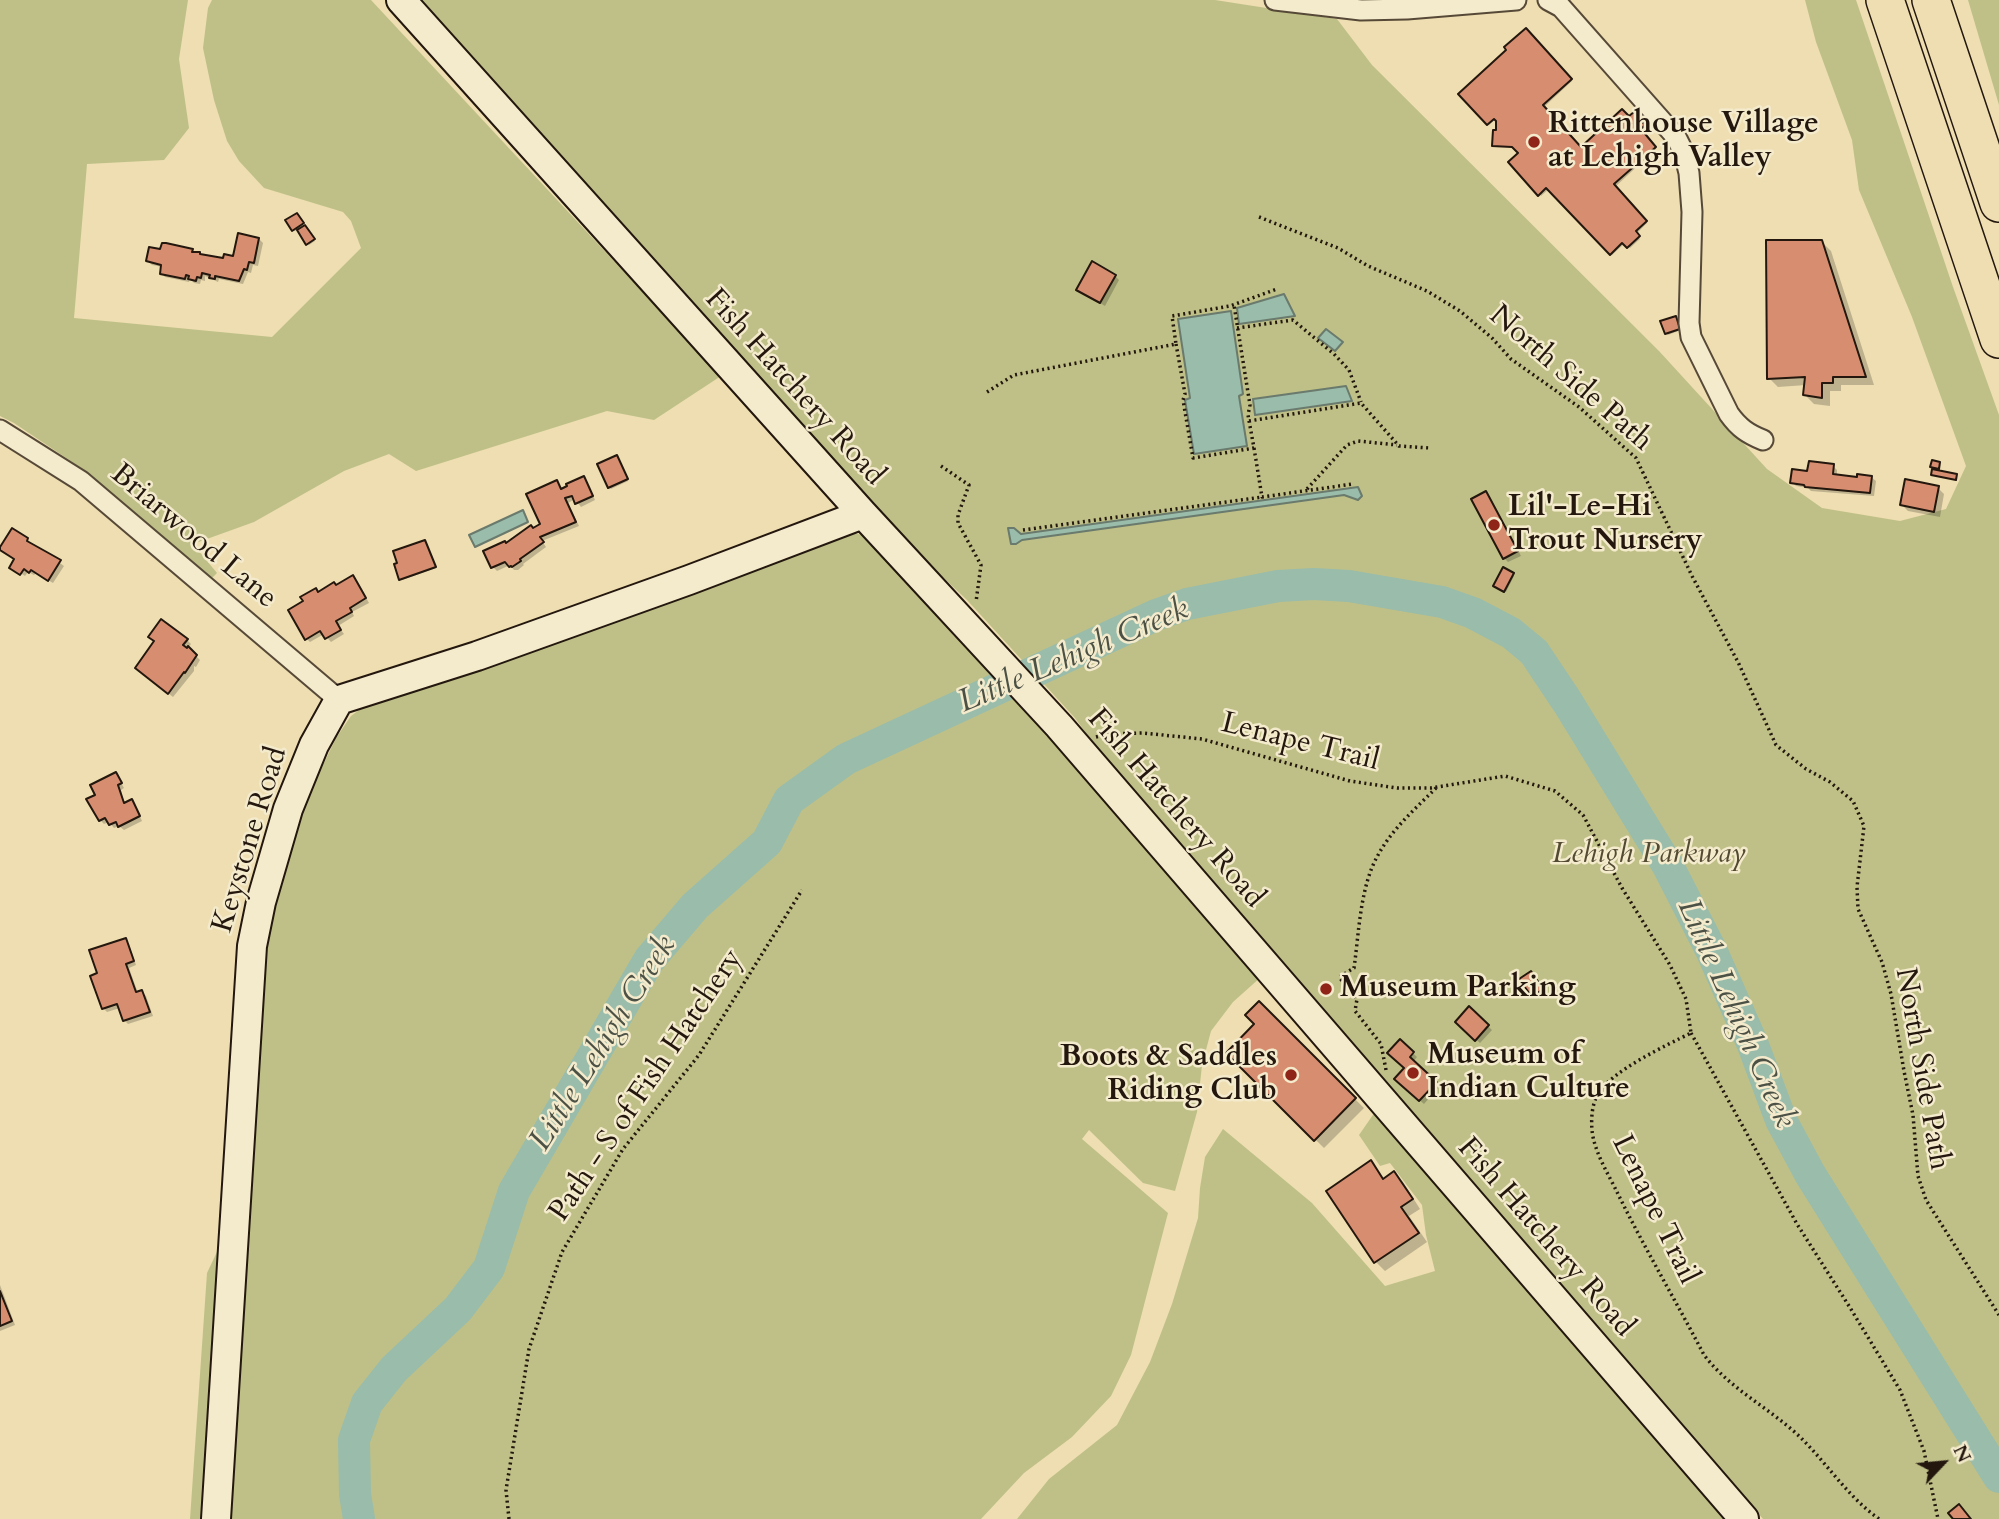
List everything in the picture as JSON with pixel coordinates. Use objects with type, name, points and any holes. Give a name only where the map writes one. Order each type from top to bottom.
[{"type":"highway","points":[[1885,0],[1999,339]]},
{"type":"highway","points":[[1936,10],[1999,203]]},
{"type":"street","name":"Fish Hatchery Road","points":[[401,0],[863,514],[1066,734],[1744,1519]]},
{"type":"street","points":[[1275,0],[1361,10],[1516,0]]},
{"type":"street","points":[[1548,0],[1561,7],[1675,137],[1684,153],[1689,173],[1692,212],[1689,323],[1691,337],[1737,425],[1748,435],[1763,440]]},
{"type":"street","name":"Briarwood Lane","points":[[0,430],[81,481],[339,700]]},
{"type":"street","points":[[339,700],[477,656],[863,514]]},
{"type":"street","name":"Keystone Road","points":[[216,1519],[252,946],[261,902],[288,809],[314,745],[339,700]]},
{"type":"path","name":"North Side Path","points":[[1259,217],[1338,248],[1368,266],[1427,291],[1460,311],[1492,338],[1511,359],[1579,407],[1636,458],[1692,576],[1738,662],[1776,746],[1806,769],[1830,782],[1853,801],[1859,814],[1864,826],[1857,887],[1858,909],[1882,962],[1891,994],[1913,1115],[1918,1176],[1926,1200],[1999,1315]]},
{"type":"path","points":[[1254,449],[1193,458],[1172,316],[1234,305],[1277,289]]},
{"type":"path","points":[[1234,305],[1262,497]]},
{"type":"path","points":[[1237,328],[1293,320],[1349,370],[1362,403],[1399,446]]},
{"type":"path","points":[[987,392],[1014,376],[1176,344]]},
{"type":"path","points":[[1249,421],[1362,403]]},
{"type":"path","points":[[1305,491],[1347,445],[1358,441],[1430,448]]},
{"type":"path","points":[[941,466],[969,485],[958,515],[958,523],[981,565],[975,606],[964,622]]},
{"type":"path","points":[[1023,530],[1353,484]]},
{"type":"path","name":"Lenape Trail","points":[[1066,734],[1143,733],[1202,739],[1350,781],[1397,788],[1438,786],[1505,776],[1555,790],[1583,815],[1622,888],[1670,965],[1686,999],[1691,1033],[1653,1052],[1611,1079],[1598,1093],[1592,1109],[1592,1132],[1601,1159],[1638,1234],[1704,1355],[1733,1386],[1774,1414],[1801,1438],[1853,1497],[1879,1519]]},
{"type":"path","points":[[1386,1071],[1381,1044],[1355,1011],[1357,999],[1339,978],[1354,968],[1366,886],[1377,857],[1402,821],[1438,786]]},
{"type":"path","name":"Path - S of Fish Hatchery","points":[[509,1519],[506,1490],[529,1349],[562,1252],[623,1149],[699,1055],[802,890]]},
{"type":"path","points":[[1691,1033],[1797,1224],[1900,1390],[1924,1451],[1938,1519]]},
{"type":"green space","points":[[0,0],[188,0],[179,59],[189,128],[164,160],[87,164],[74,318],[272,337],[361,248],[351,221],[343,212],[264,188],[239,161],[227,141],[214,100],[203,48],[208,8],[212,0],[371,0],[721,376],[654,420],[607,411],[416,471],[389,454],[344,471],[254,522],[193,544],[217,573],[212,578],[87,472],[0,416]]},
{"type":"green space","name":"Lehigh Parkway","points":[[415,0],[1215,0],[1337,19],[1372,65],[1659,351],[1767,469],[1822,508],[1900,521],[1946,509],[1966,466],[1912,317],[1859,190],[1852,140],[1816,42],[1805,0],[1856,0],[1999,415],[1999,1519],[1763,1519],[1112,769],[1075,718],[967,600],[865,504]]},
{"type":"green space","points":[[1968,0],[1999,0],[1999,105]]},
{"type":"green space","points":[[852,533],[863,535],[1120,806],[1261,977],[1233,1002],[1211,1031],[1202,1065],[1197,1112],[1175,1191],[1143,1183],[1089,1130],[1082,1139],[1168,1213],[1131,1355],[1111,1396],[1072,1437],[1024,1473],[981,1519],[226,1519],[254,1140],[265,939],[285,859],[309,794],[336,738],[351,716],[371,701]]},
{"type":"green space","points":[[1375,1112],[1730,1519],[1017,1519],[1049,1479],[1117,1425],[1150,1362],[1172,1304],[1198,1218],[1205,1157],[1223,1129],[1312,1203],[1385,1286],[1435,1271],[1422,1205],[1390,1163],[1380,1166],[1359,1135]]},
{"type":"green space","points":[[224,1237],[207,1519],[190,1519],[207,1273]]},
{"type":"shaded area","points":[[1284,294],[1295,316],[1239,324],[1237,308]]},
{"type":"shaded area","points":[[1231,311],[1243,394],[1239,396],[1247,446],[1194,454],[1185,400],[1190,398],[1178,319]]},
{"type":"shaded area","points":[[1326,329],[1343,342],[1335,351],[1318,338]]},
{"type":"shaded area","points":[[1346,386],[1352,401],[1255,415],[1253,399]]},
{"type":"shaded area","points":[[1358,487],[1362,496],[1358,500],[1344,495],[1022,540],[1016,544],[1011,544],[1008,528],[1014,528],[1021,534]]},
{"type":"shaded area","points":[[523,510],[528,522],[475,547],[469,535]]},
{"type":"building","name":"Rittenhouse Village at Lehigh Valley","points":[[1526,28],[1572,79],[1543,105],[1581,147],[1622,109],[1629,116],[1634,112],[1645,125],[1641,129],[1656,147],[1614,184],[1647,221],[1636,231],[1640,236],[1627,248],[1622,243],[1610,255],[1546,188],[1538,196],[1508,162],[1518,153],[1512,147],[1492,146],[1496,121],[1494,119],[1487,125],[1458,94]]},
{"type":"building","points":[[297,213],[304,223],[292,231],[285,220]]},
{"type":"building","points":[[305,225],[315,239],[306,245],[297,230]]},
{"type":"building","points":[[238,233],[259,238],[254,263],[249,262],[239,281],[215,276],[215,279],[209,278],[210,275],[202,273],[201,278],[197,277],[196,281],[188,279],[189,276],[186,275],[185,279],[160,274],[161,265],[146,261],[149,247],[160,249],[162,243],[193,249],[192,252],[200,254],[223,258],[224,254],[233,256]]},
{"type":"building","points":[[1766,240],[1822,240],[1866,377],[1833,377],[1833,383],[1822,383],[1822,398],[1803,395],[1805,377],[1767,379]]},
{"type":"building","points":[[1092,261],[1116,275],[1100,303],[1076,290]]},
{"type":"building","points":[[1676,316],[1680,329],[1665,334],[1660,321]]},
{"type":"building","points":[[617,455],[628,479],[608,488],[597,464]]},
{"type":"building","points":[[1932,460],[1940,462],[1939,469],[1930,467]]},
{"type":"building","points":[[1809,461],[1834,464],[1833,474],[1872,476],[1870,493],[1805,487],[1790,483],[1792,469],[1807,471]]},
{"type":"building","points":[[1932,469],[1957,474],[1956,480],[1931,475]]},
{"type":"building","points":[[584,476],[593,496],[575,504],[572,496],[565,498],[576,522],[540,537],[544,542],[512,567],[505,562],[491,568],[483,551],[505,541],[506,543],[531,525],[533,528],[540,524],[526,494],[557,480],[561,489]]},
{"type":"building","points":[[1905,479],[1939,486],[1934,512],[1900,505]]},
{"type":"building","name":"Lil'-Le-Hi Trout Nursery","points":[[1486,491],[1518,551],[1503,559],[1471,499]]},
{"type":"building","points":[[12,528],[28,538],[27,541],[61,560],[48,581],[31,570],[29,573],[24,569],[20,575],[9,568],[14,559],[0,550],[0,547]]},
{"type":"building","points":[[425,540],[436,567],[399,580],[393,551]]},
{"type":"building","points":[[1503,567],[1514,573],[1504,592],[1493,586]]},
{"type":"building","points":[[353,575],[366,598],[350,608],[352,612],[336,621],[341,630],[325,639],[320,631],[305,640],[288,610],[303,601],[300,597],[316,588],[318,592]]},
{"type":"building","points":[[161,619],[188,639],[183,645],[197,655],[168,694],[135,668],[154,641],[148,637]]},
{"type":"building","points":[[116,772],[122,783],[118,785],[124,803],[132,799],[140,816],[118,827],[116,822],[109,825],[105,818],[99,821],[86,799],[95,795],[90,785]]},
{"type":"building","points":[[126,938],[134,961],[126,964],[136,992],[142,990],[150,1012],[123,1021],[117,1004],[102,1009],[90,976],[97,973],[89,950]]},
{"type":"building","points":[[1531,971],[1543,989],[1532,997],[1519,979]]},
{"type":"building","name":"Boots & Saddles Riding Club","points":[[1259,1001],[1356,1098],[1314,1141],[1226,1053],[1254,1024],[1245,1015]]},
{"type":"building","points":[[1469,1006],[1489,1025],[1475,1041],[1455,1022]]},
{"type":"building","name":"Museum of Indian Culture","points":[[1400,1039],[1414,1052],[1410,1057],[1437,1082],[1419,1101],[1394,1079],[1404,1068],[1387,1053]]},
{"type":"building","points":[[1371,1160],[1383,1179],[1394,1171],[1413,1199],[1401,1207],[1419,1233],[1374,1263],[1326,1191]]},
{"type":"building","points":[[0,1291],[12,1321],[0,1326]]},
{"type":"building","points":[[1959,1504],[1971,1519],[1953,1519],[1948,1513]]},
{"type":"waterway","name":"Little Lehigh Creek","points":[[359,1519],[355,1494],[354,1440],[367,1403],[394,1369],[458,1309],[489,1268],[514,1191],[649,960],[695,906],[767,842],[789,800],[846,759],[1156,615],[1187,604],[1278,586],[1314,584],[1349,586],[1442,602],[1473,613],[1511,633],[1534,652],[1668,866],[1712,952],[1753,1045],[1781,1120],[1810,1174],[1999,1477]]},
{"type":"place","name":"Rittenhouse Village at Lehigh Valley","points":[[1534,142]]},
{"type":"place","name":"Lil'-Le-Hi Trout Nursery","points":[[1494,525]]},
{"type":"place","name":"Museum Parking","points":[[1326,989]]},
{"type":"place","name":"Museum of Indian Culture","points":[[1413,1073]]},
{"type":"place","name":"Boots & Saddles Riding Club","points":[[1291,1075]]}]
